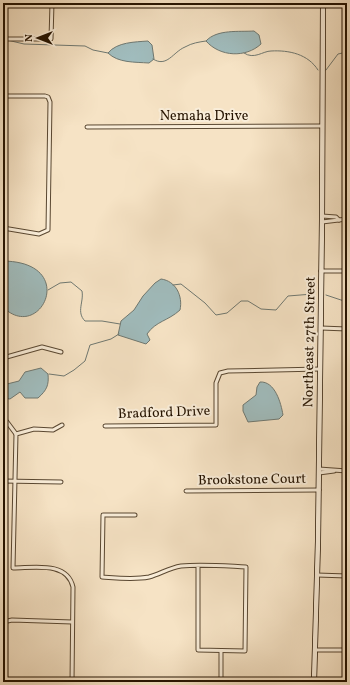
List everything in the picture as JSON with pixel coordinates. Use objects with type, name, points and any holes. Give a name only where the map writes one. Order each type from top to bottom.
[{"type":"street","points":[[3,39],[51,38],[52,3]]},
{"type":"street","name":"Northeast 27th Street","points":[[314,682],[319,490],[322,271],[323,3]]},
{"type":"street","points":[[3,96],[45,96],[50,102],[48,230],[39,234],[3,228]]},
{"type":"street","name":"Nemaha Drive","points":[[87,127],[322,126]]},
{"type":"street","points":[[322,219],[347,220]]},
{"type":"street","points":[[322,271],[347,271]]},
{"type":"street","points":[[321,328],[347,328]]},
{"type":"street","points":[[3,358],[42,347],[61,352]]},
{"type":"street","name":"Bradford Drive","points":[[105,426],[216,425],[216,383],[220,373],[228,371],[320,370]]},
{"type":"street","points":[[3,421],[7,422],[16,434],[13,568],[57,569],[67,574],[73,587],[72,682]]},
{"type":"street","points":[[16,434],[34,429],[53,430],[62,425]]},
{"type":"street","points":[[319,471],[347,471]]},
{"type":"street","points":[[3,481],[61,482]]},
{"type":"street","name":"Brookstone Court","points":[[186,492],[319,490]]},
{"type":"street","points":[[135,515],[103,515],[102,577],[145,577],[172,568],[198,566],[246,567],[245,651],[198,650],[198,566]]},
{"type":"street","points":[[317,575],[347,576]]},
{"type":"street","points":[[3,622],[12,620],[72,622]]},
{"type":"street","points":[[315,650],[347,650]]},
{"type":"street","points":[[221,651],[221,682]]},
{"type":"water","points":[[254,31],[259,35],[261,44],[248,52],[233,54],[226,53],[218,50],[206,41],[211,37],[222,33]]},
{"type":"water","points":[[148,41],[152,45],[154,59],[149,63],[117,59],[108,53],[112,49],[121,45],[132,42]]},
{"type":"water","points":[[3,261],[27,265],[41,274],[47,286],[46,298],[40,309],[29,316],[17,316],[3,307]]},
{"type":"water","points":[[161,279],[171,283],[177,290],[181,305],[180,310],[171,317],[154,326],[147,334],[150,340],[146,344],[118,335],[121,321],[134,310],[143,296],[155,283]]},
{"type":"water","points":[[41,368],[48,374],[48,381],[47,387],[38,398],[25,398],[20,392],[10,399],[3,398],[3,385],[19,381],[25,372]]},
{"type":"water","points":[[260,382],[270,385],[273,389],[279,399],[283,415],[279,419],[248,422],[243,411],[243,405],[256,395],[257,387]]},
{"type":"waterway","points":[[7,40],[24,44],[85,46],[93,50],[108,53]]},
{"type":"waterway","points":[[153,59],[162,62],[170,58],[181,49],[206,41]]},
{"type":"waterway","points":[[244,53],[251,56],[268,51],[291,52],[309,60],[318,70]]},
{"type":"waterway","points":[[326,70],[338,54],[347,52]]},
{"type":"waterway","points":[[48,290],[60,283],[71,282],[82,291],[81,314],[85,321],[102,321],[120,324]]},
{"type":"waterway","points":[[173,285],[181,284],[205,303],[216,315],[227,313],[241,301],[248,301],[261,309],[276,310],[288,296],[313,294]]},
{"type":"waterway","points":[[326,295],[347,302]]},
{"type":"waterway","points":[[49,374],[64,376],[85,361],[90,345],[111,339],[119,334]]}]
